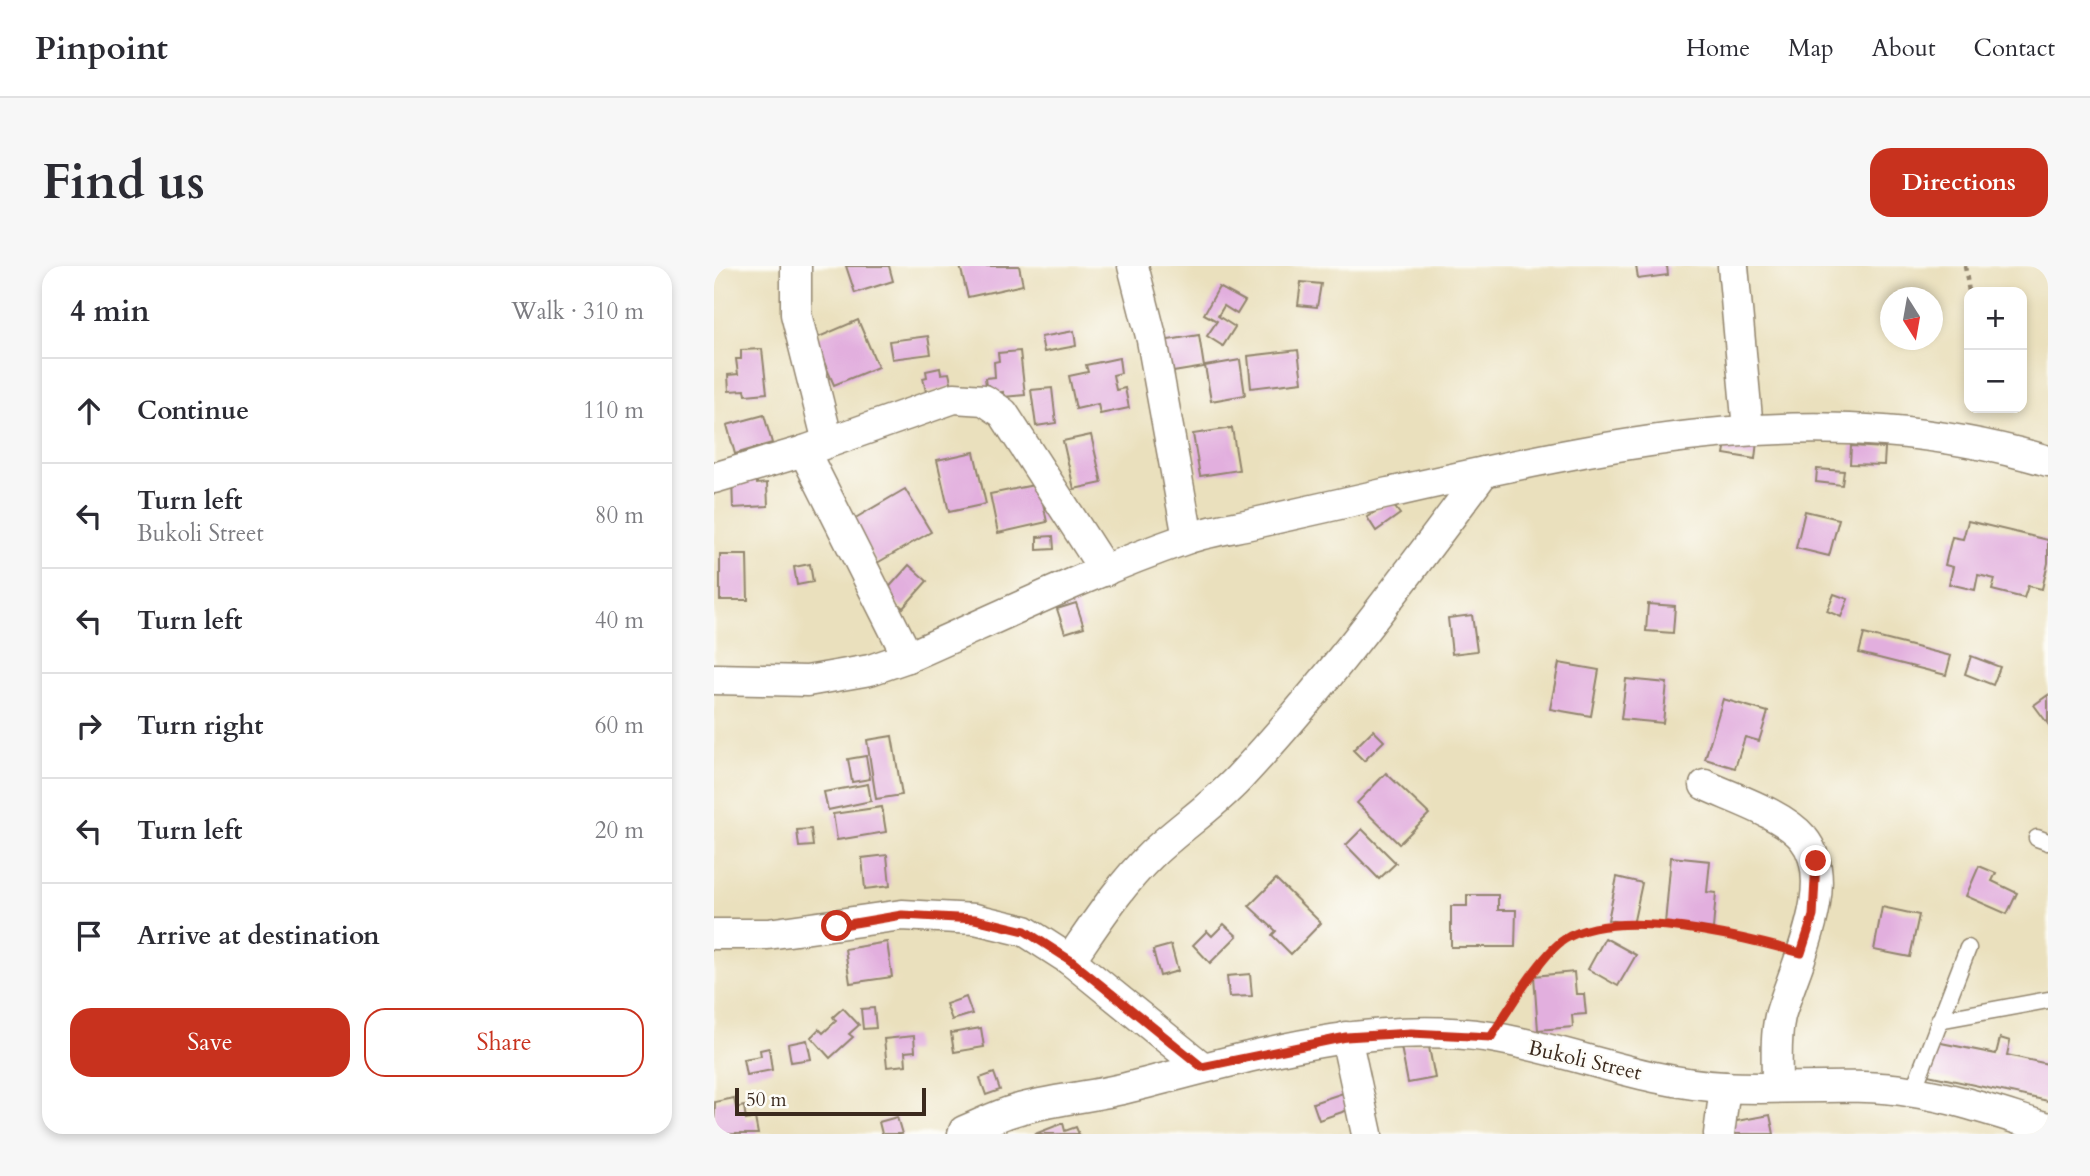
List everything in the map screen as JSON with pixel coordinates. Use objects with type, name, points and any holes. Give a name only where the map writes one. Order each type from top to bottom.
[{"type":"street","points":[[796,266],[796,314],[816,447],[908,657]]},
{"type":"street","points":[[1133,266],[1152,340],[1188,538]]},
{"type":"street","points":[[1733,266],[1748,429]]},
{"type":"street","points":[[714,478],[816,447],[954,398],[984,400],[1003,413],[1105,571]]},
{"type":"street","points":[[714,679],[807,681],[870,670],[908,657],[1188,538],[1484,472],[1623,445],[1748,429],[1818,426],[1896,429],[1987,443],[2048,461]]},
{"type":"street","points":[[1070,960],[1110,903],[1151,855],[1238,779],[1291,718],[1387,602],[1484,472]]},
{"type":"street","points":[[1705,785],[1769,814],[1803,838],[1816,861],[1813,916],[1780,1019],[1777,1086]]},
{"type":"street","points":[[714,934],[768,934],[902,915],[975,919],[1025,931],[1070,960],[1202,1067]]},
{"type":"street","name":"Bukoli Street","points":[[962,1134],[964,1130],[1015,1110],[1129,1088],[1202,1067],[1346,1037],[1411,1033],[1491,1037],[1627,1072],[1725,1087],[1777,1086],[1913,1091],[1976,1106],[2048,1128]]},
{"type":"street","points":[[1346,1037],[1367,1134]]},
{"type":"street","points":[[1719,1134],[1725,1087]]},
{"type":"lane","points":[[1913,1091],[1968,948]]},
{"type":"lane","points":[[1939,1020],[2048,1000]]},
{"type":"path","points":[[1965,266],[1968,287]]},
{"type":"path","points":[[1491,1037],[1524,986],[1563,940],[1586,929],[1644,925],[1736,935],[1801,953]]},
{"type":"building","points":[[846,266],[889,266],[893,281],[855,293]]},
{"type":"building","points":[[960,266],[1019,266],[1023,285],[968,297]]},
{"type":"building","points":[[1636,266],[1667,266],[1668,275],[1638,279]]},
{"type":"building","points":[[1301,282],[1321,284],[1317,307],[1298,305]]},
{"type":"building","points":[[1219,287],[1245,301],[1237,314],[1224,306],[1218,316],[1235,327],[1223,346],[1207,336],[1217,321],[1204,314]]},
{"type":"building","points":[[858,320],[878,367],[834,385],[814,339]]},
{"type":"building","points":[[1074,331],[1076,346],[1044,352],[1041,337]]},
{"type":"building","points":[[1199,335],[1204,367],[1167,373],[1162,341]]},
{"type":"building","points":[[928,336],[931,354],[892,359],[889,341]]},
{"type":"building","points":[[762,349],[767,393],[746,395],[745,390],[729,391],[728,375],[738,374],[736,359],[741,359],[741,350]]},
{"type":"building","points":[[1298,350],[1302,382],[1251,388],[1248,356]]},
{"type":"building","points":[[1020,351],[1025,395],[1003,397],[1003,392],[987,394],[985,378],[995,377],[994,362],[999,361],[998,353]]},
{"type":"building","points":[[1119,358],[1121,373],[1113,375],[1116,390],[1125,388],[1129,408],[1100,414],[1098,404],[1076,409],[1069,376],[1088,372],[1086,365]]},
{"type":"building","points":[[1240,360],[1245,395],[1211,401],[1205,366]]},
{"type":"building","points":[[940,368],[941,374],[949,373],[952,386],[926,392],[923,378],[927,377],[926,371]]},
{"type":"building","points":[[1052,388],[1056,423],[1036,426],[1031,390]]},
{"type":"building","points":[[764,415],[772,443],[735,454],[727,425]]},
{"type":"building","points":[[1232,428],[1239,470],[1200,476],[1193,434]]},
{"type":"building","points":[[1091,435],[1102,483],[1074,489],[1063,441]]},
{"type":"building","points":[[1727,437],[1757,441],[1755,459],[1724,454]]},
{"type":"building","points":[[1851,446],[1885,448],[1884,465],[1850,464]]},
{"type":"building","points":[[974,452],[986,504],[949,512],[937,460]]},
{"type":"building","points":[[1817,469],[1844,471],[1842,485],[1816,482]]},
{"type":"building","points":[[757,478],[757,484],[767,483],[768,506],[733,508],[732,479]]},
{"type":"building","points":[[1039,484],[1047,522],[998,533],[990,494]]},
{"type":"building","points":[[905,489],[931,532],[877,563],[852,520]]},
{"type":"building","points":[[1391,502],[1400,514],[1376,531],[1367,517]]},
{"type":"building","points":[[1805,511],[1839,519],[1829,556],[1796,548]]},
{"type":"building","points":[[1968,521],[2048,540],[2048,563],[2042,589],[2028,586],[2024,598],[1992,590],[1995,579],[1978,575],[1975,590],[1949,584],[1953,567],[1945,565],[1952,537],[1963,539]]},
{"type":"building","points":[[1053,536],[1054,549],[1037,550],[1037,537]]},
{"type":"building","points":[[720,555],[747,555],[748,600],[720,600]]},
{"type":"building","points":[[810,564],[813,582],[797,585],[794,567]]},
{"type":"building","points":[[909,565],[927,581],[903,608],[885,592]]},
{"type":"building","points":[[1834,594],[1848,599],[1841,617],[1827,611]]},
{"type":"building","points":[[1076,603],[1084,627],[1065,633],[1057,609]]},
{"type":"building","points":[[1648,604],[1675,606],[1673,633],[1646,631]]},
{"type":"building","points":[[1472,615],[1477,651],[1452,654],[1448,618]]},
{"type":"building","points":[[1864,634],[1951,656],[1946,675],[1859,653]]},
{"type":"building","points":[[1971,656],[2000,667],[1993,685],[1965,674]]},
{"type":"building","points":[[1559,663],[1599,670],[1591,716],[1550,709]]},
{"type":"building","points":[[1626,679],[1667,683],[1663,723],[1621,719]]},
{"type":"building","points":[[2048,695],[2048,724],[2034,705]]},
{"type":"building","points":[[1723,699],[1768,712],[1759,741],[1745,737],[1735,768],[1705,759]]},
{"type":"building","points":[[1373,730],[1384,741],[1364,761],[1353,750]]},
{"type":"building","points":[[892,736],[902,795],[876,799],[867,740]]},
{"type":"building","points":[[866,756],[870,779],[852,782],[848,759]]},
{"type":"building","points":[[1386,773],[1429,814],[1399,844],[1357,803]]},
{"type":"building","points":[[868,784],[871,801],[828,810],[824,792]]},
{"type":"building","points":[[882,807],[886,832],[837,840],[833,814]]},
{"type":"building","points":[[811,829],[813,846],[799,847],[797,830]]},
{"type":"building","points":[[1362,829],[1396,863],[1379,879],[1346,845]]},
{"type":"building","points":[[887,855],[890,886],[865,889],[862,858]]},
{"type":"building","points":[[1671,857],[1710,861],[1707,892],[1716,893],[1713,929],[1665,924]]},
{"type":"building","points":[[1979,866],[1996,873],[1992,881],[2017,893],[2007,914],[1966,896]]},
{"type":"building","points":[[1617,877],[1642,883],[1633,925],[1608,920]]},
{"type":"building","points":[[1276,879],[1321,923],[1291,954],[1272,935],[1276,931],[1249,906]]},
{"type":"building","points":[[1467,895],[1498,895],[1498,910],[1516,910],[1515,947],[1451,947],[1451,906],[1467,906]]},
{"type":"building","points":[[1882,907],[1919,915],[1910,957],[1874,950]]},
{"type":"building","points":[[1224,924],[1237,936],[1210,963],[1193,945],[1207,931],[1212,936]]},
{"type":"building","points":[[1605,938],[1636,955],[1618,986],[1588,969]]},
{"type":"building","points":[[887,942],[892,977],[850,983],[845,949]]},
{"type":"building","points":[[1171,945],[1178,971],[1160,976],[1153,950]]},
{"type":"building","points":[[1574,972],[1576,994],[1584,994],[1586,1014],[1572,1015],[1573,1027],[1538,1030],[1534,976]]},
{"type":"building","points":[[1250,974],[1252,996],[1229,997],[1227,976]]},
{"type":"building","points":[[966,997],[972,1014],[952,1020],[946,1004]]},
{"type":"building","points":[[843,1008],[859,1025],[849,1034],[853,1037],[830,1058],[811,1037],[819,1029],[823,1033],[836,1021],[833,1017]]},
{"type":"building","points":[[874,1008],[876,1028],[863,1029],[861,1009]]},
{"type":"building","points":[[981,1028],[984,1047],[954,1052],[951,1033]]},
{"type":"building","points":[[914,1036],[915,1051],[905,1052],[906,1065],[887,1067],[884,1039]]},
{"type":"building","points":[[2000,1038],[2010,1041],[2007,1055],[2048,1064],[2048,1101],[1928,1075],[1936,1042],[1996,1054]]},
{"type":"building","points":[[807,1040],[811,1059],[791,1062],[788,1044]]},
{"type":"building","points":[[1428,1042],[1435,1078],[1408,1083],[1401,1047]]},
{"type":"building","points":[[769,1048],[772,1070],[746,1075],[743,1059],[761,1056],[760,1050]]},
{"type":"building","points":[[994,1073],[1000,1090],[986,1095],[980,1078]]},
{"type":"building","points":[[1343,1093],[1348,1110],[1319,1120],[1313,1103]]},
{"type":"building","points":[[734,1098],[736,1108],[744,1106],[746,1120],[755,1118],[758,1134],[714,1134],[715,1102]]},
{"type":"building","points":[[1770,1115],[1774,1134],[1734,1134],[1731,1122]]},
{"type":"building","points":[[897,1117],[902,1134],[882,1134],[879,1122]]},
{"type":"building","points":[[1063,1123],[1065,1131],[1076,1127],[1079,1134],[1035,1134]]},
{"type":"route","points":[[837,926],[902,915],[975,919],[1025,931],[1070,960],[1202,1067],[1346,1037],[1411,1033],[1491,1037],[1524,986],[1563,940],[1586,929],[1644,925],[1736,935],[1801,953],[1813,916],[1816,861]]}]
